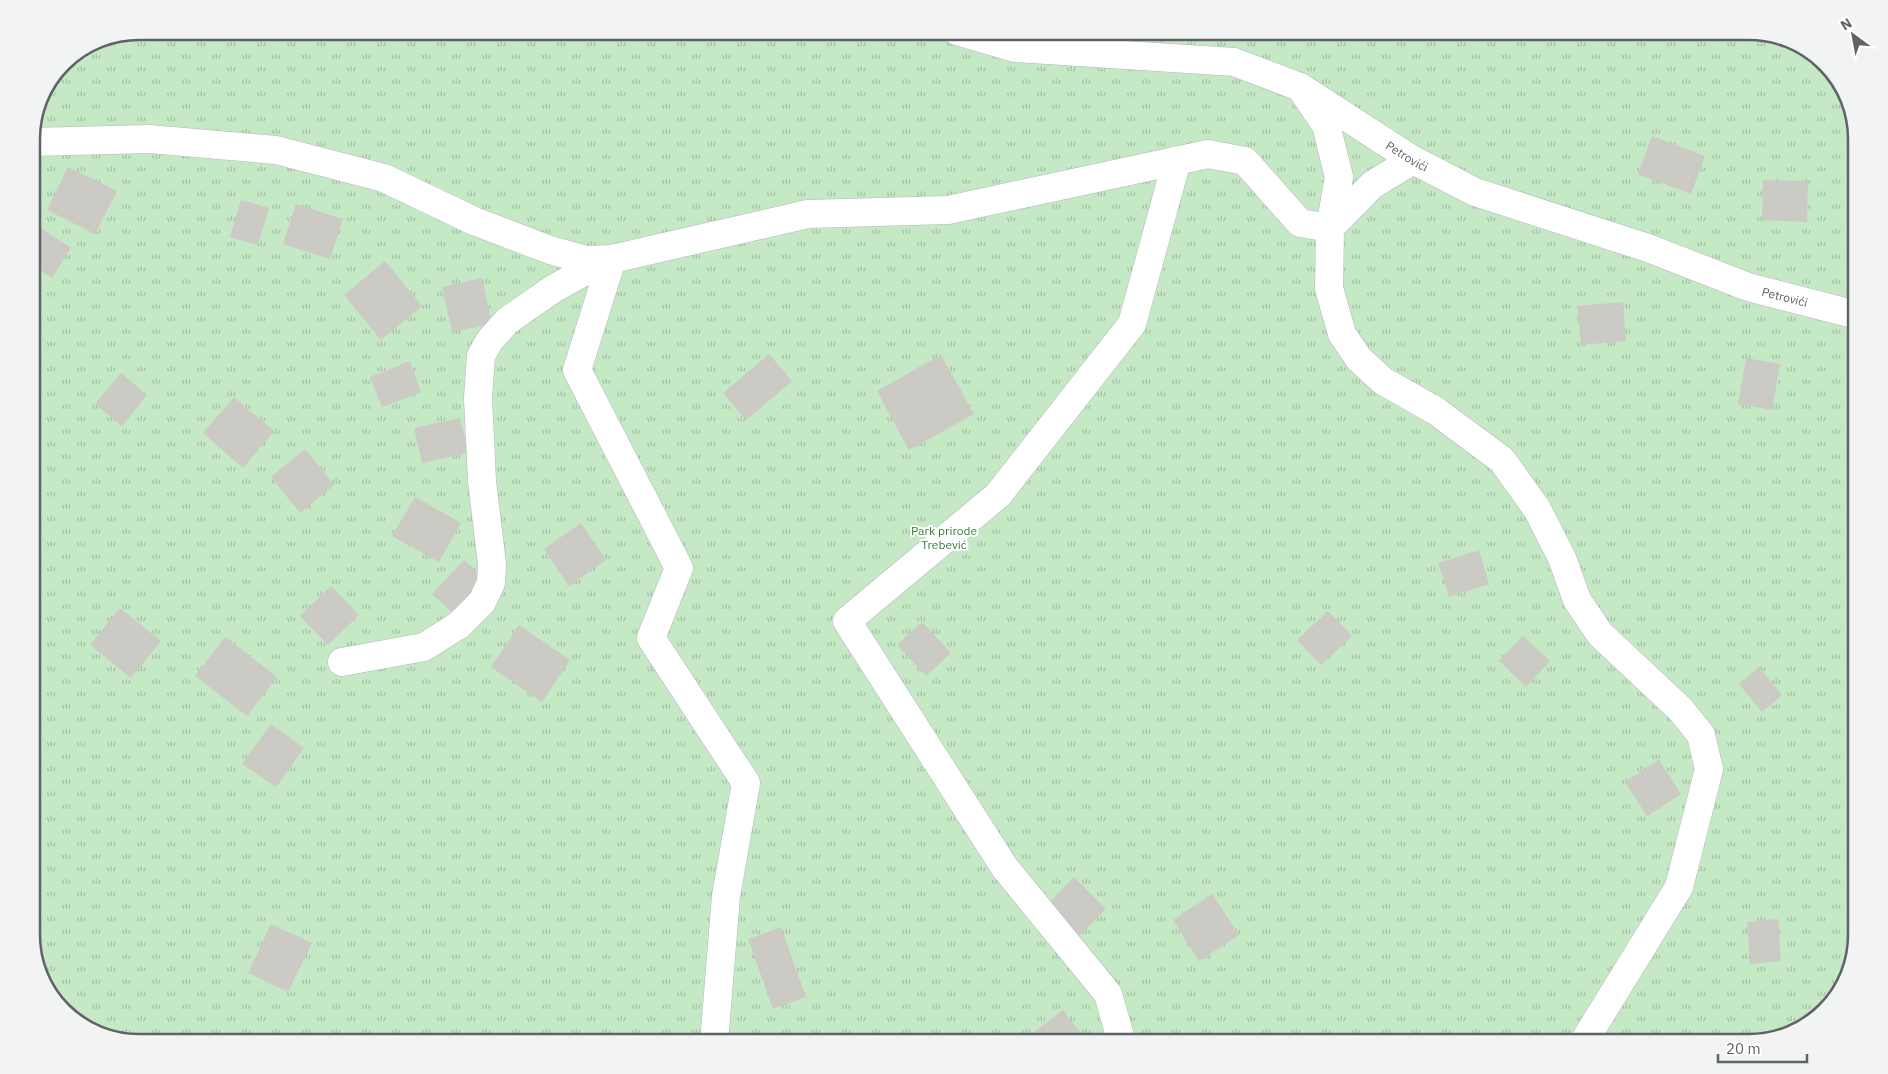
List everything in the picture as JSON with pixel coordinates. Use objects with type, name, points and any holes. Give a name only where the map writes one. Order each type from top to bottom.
[{"type":"street","name":"Petrovići","points":[[988,40],[1015,48],[1234,62],[1300,87],[1413,160],[1474,192],[1648,248],[1748,287],[1848,313]]},
{"type":"street","points":[[1300,87],[1326,125],[1339,176],[1330,228],[1329,288],[1342,334],[1358,359],[1383,381],[1436,411],[1502,460],[1537,509],[1562,558],[1577,600],[1600,634],[1681,710],[1701,735],[1709,769],[1679,886],[1589,1034]]},
{"type":"street","points":[[41,141],[149,139],[276,150],[384,178],[474,221],[550,250],[586,260],[612,259],[808,214],[948,210],[1208,154],[1245,162],[1300,224],[1330,228]]},
{"type":"street","points":[[1119,1034],[1108,994],[1005,868],[847,621],[998,496],[1132,324],[1177,160]]},
{"type":"street","points":[[1330,228],[1372,185],[1413,160]]},
{"type":"street","points":[[342,662],[424,647],[459,625],[482,602],[491,583],[492,564],[482,481],[478,398],[481,356],[490,340],[507,321],[553,289],[612,259]]},
{"type":"street","points":[[612,259],[577,370],[679,568],[651,638],[746,783],[726,896],[715,1034]]},
{"type":"green space","name":"Park prirode Trebević","points":[[133,40],[1749,40],[1774,43],[1798,53],[1819,69],[1835,90],[1843,107],[1848,133],[1848,935],[1845,960],[1835,984],[1819,1005],[1798,1021],[1774,1031],[1749,1034],[139,1034],[114,1031],[90,1021],[69,1005],[50,979],[45,967],[40,941],[40,133],[43,114],[48,101],[53,90],[69,69],[95,50],[107,45]]},
{"type":"building","points":[[1652,136],[1705,156],[1691,194],[1638,174]]},
{"type":"building","points":[[68,167],[117,191],[95,234],[47,210]]},
{"type":"building","points":[[1763,180],[1808,181],[1807,222],[1762,220]]},
{"type":"building","points":[[241,200],[269,208],[258,245],[230,237]]},
{"type":"building","points":[[296,204],[343,219],[330,259],[283,244]]},
{"type":"building","points":[[40,228],[71,248],[52,278],[40,270]]},
{"type":"building","points":[[385,261],[422,306],[381,340],[344,295]]},
{"type":"building","points":[[482,278],[492,324],[452,332],[442,287]]},
{"type":"building","points":[[1623,302],[1626,341],[1581,345],[1577,306]]},
{"type":"building","points":[[769,354],[792,381],[746,420],[723,393]]},
{"type":"building","points":[[941,355],[974,414],[909,450],[877,391]]},
{"type":"building","points":[[1746,358],[1780,364],[1772,410],[1738,404]]},
{"type":"building","points":[[410,361],[421,392],[382,407],[370,377]]},
{"type":"building","points":[[121,373],[147,395],[122,426],[95,404]]},
{"type":"building","points":[[234,397],[274,431],[243,468],[203,433]]},
{"type":"building","points":[[460,418],[468,453],[422,463],[414,428]]},
{"type":"building","points":[[305,449],[334,485],[300,513],[271,477]]},
{"type":"building","points":[[415,497],[461,523],[439,562],[392,536]]},
{"type":"building","points":[[581,523],[606,560],[569,586],[544,549]]},
{"type":"building","points":[[1479,550],[1489,584],[1449,597],[1438,563]]},
{"type":"building","points":[[464,560],[487,582],[456,616],[432,594]]},
{"type":"building","points":[[331,586],[359,615],[328,645],[300,616]]},
{"type":"building","points":[[120,608],[161,641],[131,678],[90,645]]},
{"type":"building","points":[[1328,611],[1352,636],[1321,665],[1297,640]]},
{"type":"building","points":[[922,622],[951,653],[926,676],[897,645]]},
{"type":"building","points":[[519,625],[570,660],[542,702],[491,667]]},
{"type":"building","points":[[1523,636],[1550,661],[1526,687],[1499,661]]},
{"type":"building","points":[[225,637],[277,677],[247,716],[195,676]]},
{"type":"building","points":[[1759,667],[1782,695],[1762,712],[1739,684]]},
{"type":"building","points":[[271,724],[304,748],[276,787],[242,764]]},
{"type":"building","points":[[1659,760],[1681,794],[1647,816],[1625,782]]},
{"type":"building","points":[[1074,877],[1106,909],[1077,938],[1046,906]]},
{"type":"building","points":[[1212,894],[1239,935],[1199,961],[1173,920]]},
{"type":"building","points":[[1778,919],[1781,961],[1750,964],[1747,922]]},
{"type":"building","points":[[271,924],[312,943],[288,992],[248,973]]},
{"type":"building","points":[[781,927],[806,997],[773,1009],[748,939]]},
{"type":"building","points":[[1063,1010],[1081,1034],[1032,1034]]}]
